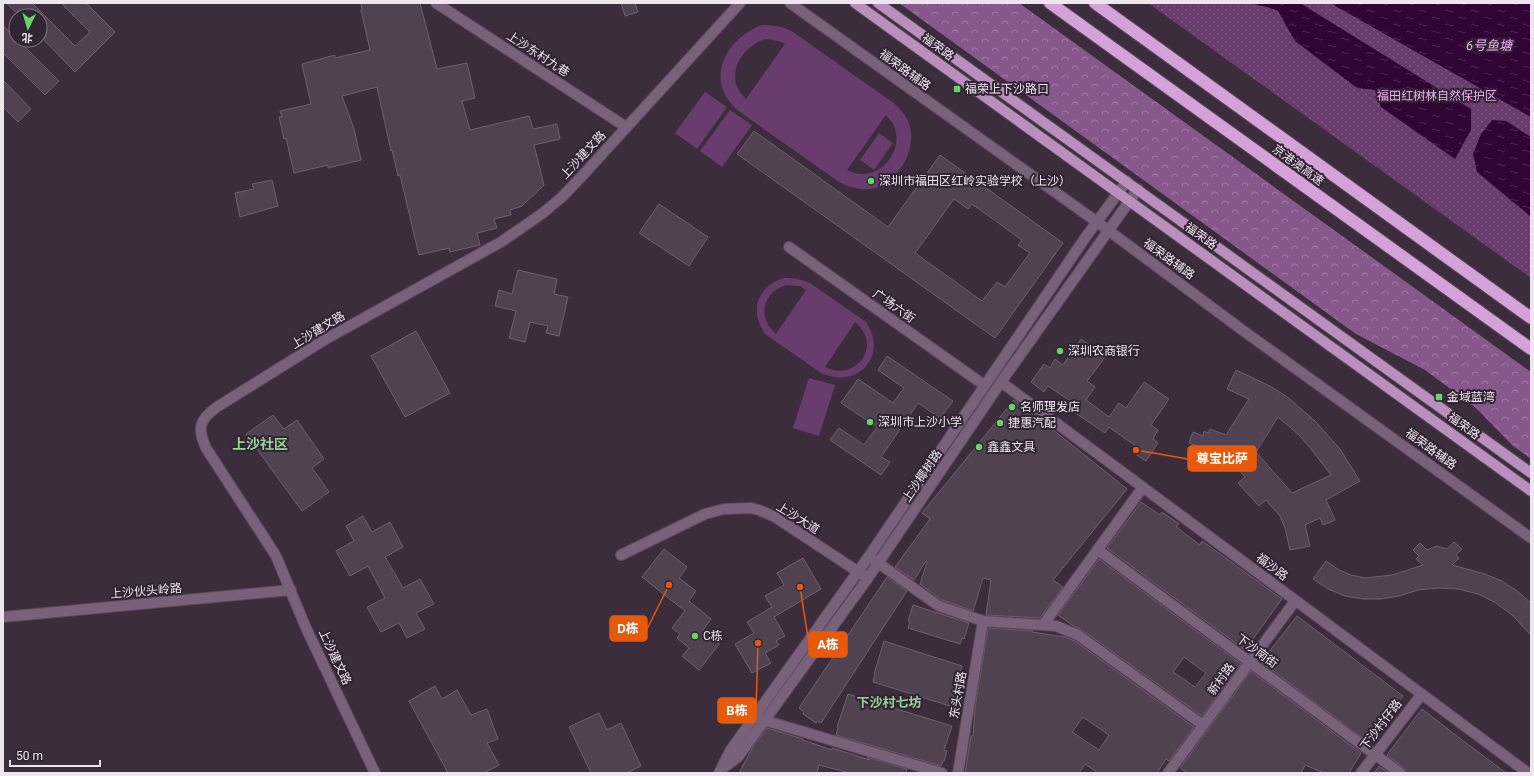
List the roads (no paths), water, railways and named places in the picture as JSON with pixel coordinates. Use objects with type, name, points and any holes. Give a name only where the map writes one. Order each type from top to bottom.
[{"type":"highway","name":"京港澳高速","points":[[1050,3],[1531,349]]},
{"type":"highway","name":"京港澳高速","points":[[1096,3],[1531,318]]},
{"type":"main road","name":"福荣路","points":[[855,3],[1130,200],[1531,491]]},
{"type":"main road","name":"福荣路","points":[[878,3],[1531,473]]},
{"type":"street","name":"上沙东村九巷","points":[[436,3],[626,127]]},
{"type":"street","name":"上沙建文路","points":[[375,773],[306,628],[276,556],[206,448],[201,432],[202,421],[205,416],[217,406],[326,340],[522,229],[562,197],[740,3]]},
{"type":"street","name":"福荣路辅路","points":[[790,3],[1097,222],[1245,332],[1531,538]]},
{"type":"street","name":"上沙椰树路","points":[[721,772],[730,751],[858,572],[984,385],[1126,181]]},
{"type":"street","name":"上沙椰树路","points":[[721,772],[738,758],[868,578],[1001,382],[1138,189]]},
{"type":"street","name":"广场六街","points":[[789,247],[984,385]]},
{"type":"street","name":"福沙路","points":[[1001,382],[1528,773]]},
{"type":"street","points":[[1043,625],[1143,487]]},
{"type":"street","name":"上沙大道","points":[[621,555],[705,514],[724,509],[751,508],[759,510],[775,518],[868,578]]},
{"type":"street","name":"下沙南街","points":[[1098,550],[1400,773]]},
{"type":"street","points":[[869,556],[934,603],[983,621],[1056,626],[1078,635],[1204,725]]},
{"type":"street","name":"上沙伙头岭路","points":[[3,618],[291,590]]},
{"type":"street","name":"新村路","points":[[1168,773],[1295,601]]},
{"type":"street","name":"东头村路","points":[[958,773],[983,621]]},
{"type":"street","name":"下沙村仔路","points":[[1361,773],[1422,694]]},
{"type":"street","points":[[754,717],[942,773]]},
{"type":"water","points":[[1246,3],[1300,3],[1471,109],[1471,130],[1455,159],[1381,107],[1375,90],[1357,88],[1295,41],[1278,11],[1267,7]]},
{"type":"water","name":"6号鱼塘","points":[[1330,3],[1531,3],[1531,117]]},
{"type":"water","points":[[1492,120],[1506,121],[1531,137],[1531,217],[1477,172],[1473,154],[1481,134]]},
{"type":"place","name":"福荣上下沙路口","points":[[957,89]]},
{"type":"place","name":"深圳市福田区红岭实验学校（上沙）","points":[[871,181]]},
{"type":"place","name":"深圳农商银行","points":[[1060,351]]},
{"type":"place","name":"金域蓝湾","points":[[1439,397]]},
{"type":"place","name":"名师理发店","points":[[1012,407]]},
{"type":"place","name":"深圳市上沙小学","points":[[870,422]]},
{"type":"place","name":"捷惠汽配","points":[[1000,423]]},
{"type":"place","name":"鑫鑫文具","points":[[979,447]]},
{"type":"place","name":"尊宝比萨","points":[[1136,450]]},
{"type":"place","name":"D栋","points":[[669,585]]},
{"type":"place","name":"A栋","points":[[800,587]]},
{"type":"place","name":"C栋","points":[[695,636]]},
{"type":"place","name":"B栋","points":[[758,643]]},
{"type":"district","name":"上沙社区","points":[[260,444]]},
{"type":"district","name":"下沙村七坊","points":[[889,702]]},
{"type":"park label","name":"福田红树林自然保护区","points":[[1437,96]]}]
